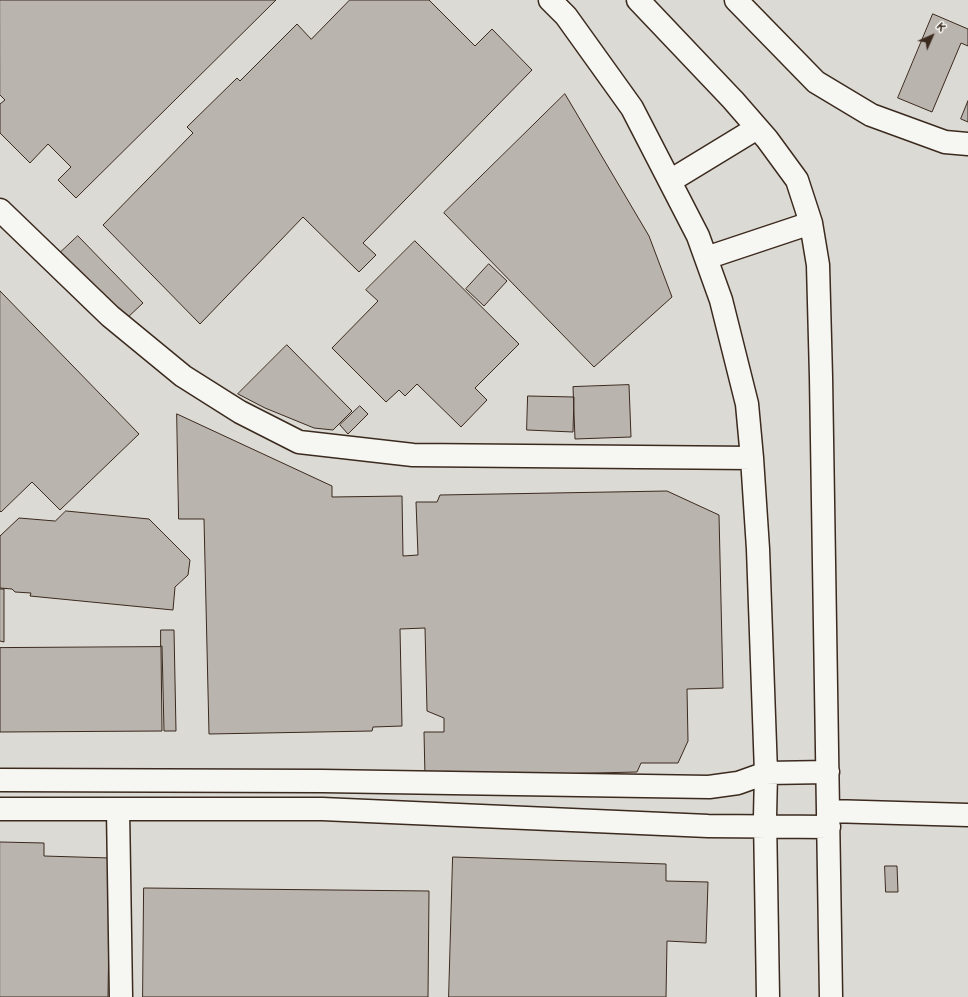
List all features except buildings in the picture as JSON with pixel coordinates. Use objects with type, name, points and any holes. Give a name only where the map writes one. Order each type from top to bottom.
[{"type":"street","points":[[550,0],[566,16],[632,108],[698,236],[721,300],[747,404],[758,549],[766,773],[765,826],[768,997]]},
{"type":"street","points":[[638,0],[733,100],[767,139],[797,180],[811,222],[818,264],[821,369],[831,997]]},
{"type":"street","points":[[736,0],[816,82],[871,115],[945,142],[968,144]]},
{"type":"street","points":[[670,181],[757,128]]},
{"type":"street","points":[[0,210],[110,316],[183,376],[240,412],[299,442],[413,455],[752,458]]},
{"type":"street","points":[[706,258],[811,222]]},
{"type":"street","points":[[0,780],[322,781],[709,787],[738,784],[766,773],[828,772]]},
{"type":"street","points":[[176,781],[178,809]]},
{"type":"street","points":[[322,781],[322,809]]},
{"type":"street","points":[[0,809],[322,809],[692,825],[765,826],[829,819],[968,815]]},
{"type":"street","points":[[118,809],[121,997]]},
{"type":"shaded area","points":[[0,0],[968,0],[968,997],[0,997]]}]
